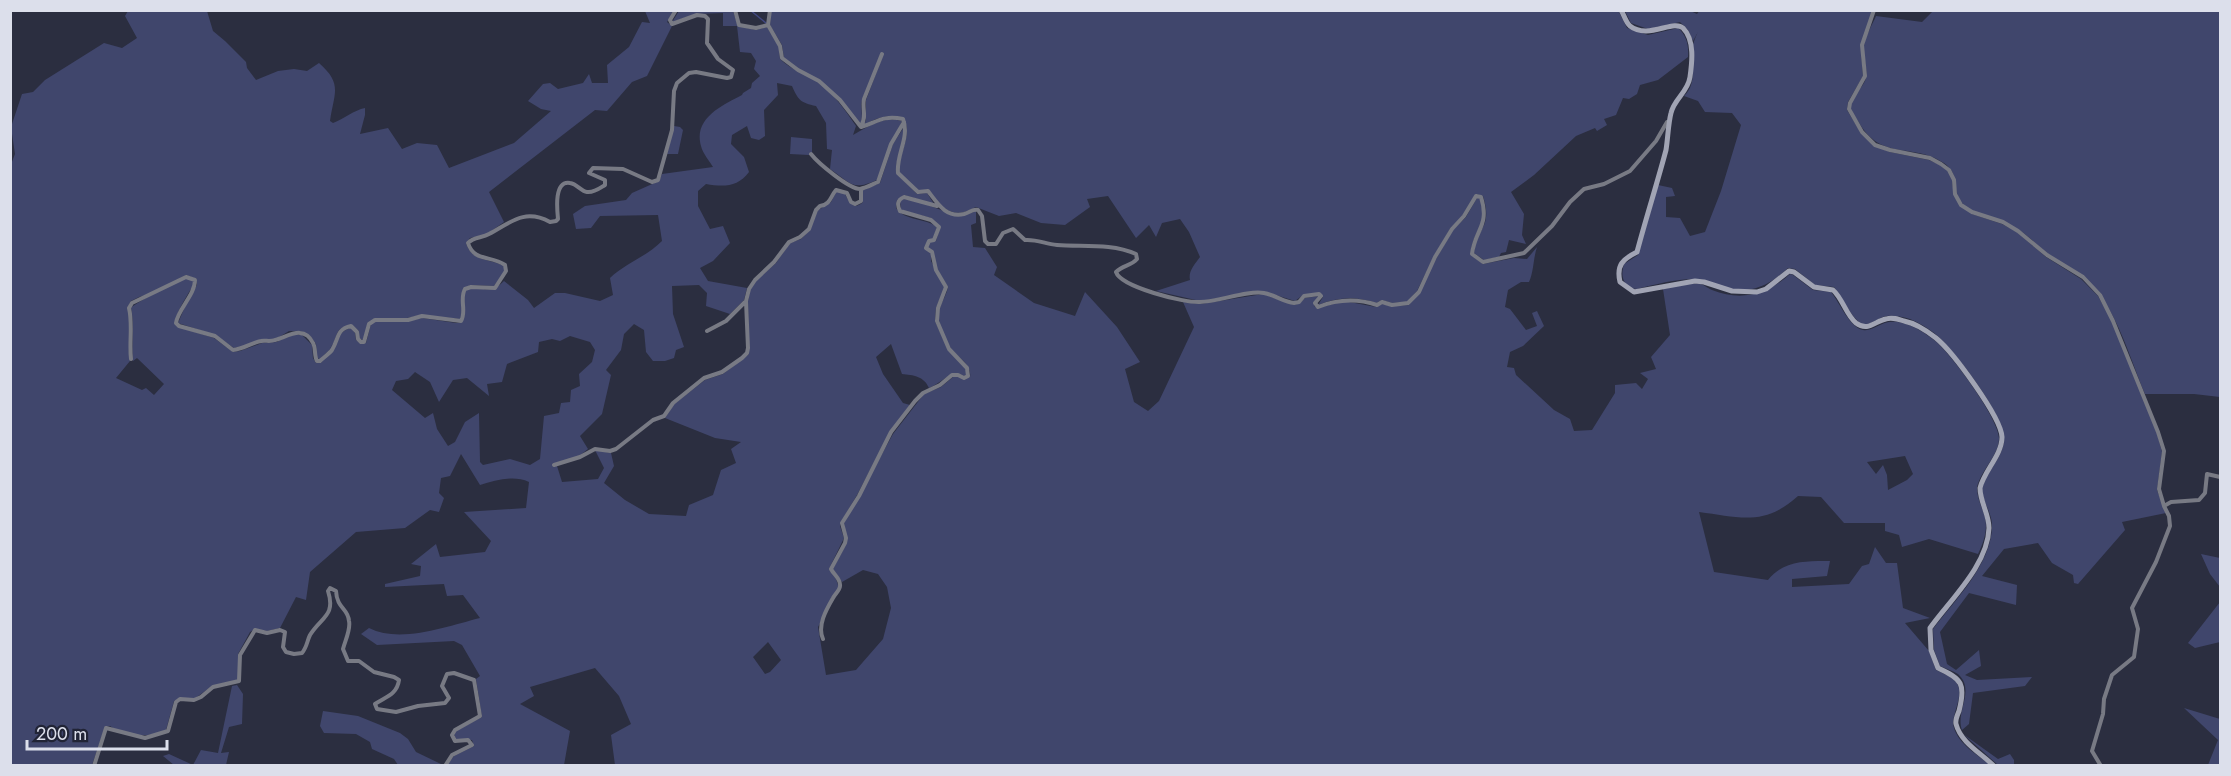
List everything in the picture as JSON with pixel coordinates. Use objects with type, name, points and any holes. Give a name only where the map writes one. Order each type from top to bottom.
[{"type":"street","points":[[660,10],[665,10]]},
{"type":"street","points":[[131,359],[132,321],[129,308],[132,303],[186,277],[195,280],[196,285],[185,301],[176,323],[179,326],[214,336],[233,350],[261,341],[277,340],[289,333],[303,334],[314,344],[315,358],[320,361],[332,350],[340,331],[345,327],[351,326],[357,332],[358,339],[364,342],[369,324],[375,320],[408,320],[422,316],[461,321],[463,317],[462,294],[465,289],[495,288],[507,271],[505,265],[499,261],[477,257],[470,250],[468,243],[471,239],[488,235],[515,219],[528,217],[550,222],[556,221],[558,219],[559,189],[562,185],[573,184],[585,192],[594,191],[605,185],[605,180],[590,173],[593,168],[623,169],[652,182],[658,180],[672,130],[674,91],[677,83],[689,73],[696,72],[731,77],[733,70],[718,59],[707,43],[708,19],[697,15],[672,24],[670,20],[676,10]]},
{"type":"street","points":[[735,10],[739,25],[756,28],[768,25]]},
{"type":"street","points":[[770,10],[768,25],[780,46],[782,58],[826,87],[840,100],[861,127]]},
{"type":"street","points":[[823,639],[820,632],[821,623],[840,588],[840,583],[831,569],[845,543],[842,523],[859,496],[891,432],[923,393],[940,385],[952,375],[964,378],[968,376],[967,368],[949,349],[937,321],[938,308],[946,287],[936,270],[932,252],[926,248],[929,241],[934,240],[939,227],[931,220],[900,211],[897,204],[904,197],[937,206],[950,214],[966,214],[972,210],[978,210],[982,216],[988,244],[996,244],[1003,233],[1012,229],[1025,240],[1034,239],[1054,245],[1088,244],[1129,251],[1136,254],[1137,259],[1131,265],[1123,266],[1116,272],[1120,279],[1132,286],[1183,300],[1200,302],[1263,293],[1294,303],[1299,302],[1304,296],[1320,294],[1321,296],[1315,303],[1318,307],[1334,300],[1344,299],[1377,305],[1382,302],[1392,305],[1404,304],[1419,292],[1435,257],[1476,196],[1481,197],[1485,210],[1484,225],[1472,254],[1483,262],[1524,253],[1552,226],[1570,202],[1584,189],[1604,184],[1630,171],[1656,141],[1674,104],[1686,91],[1689,80],[1690,40],[1683,28],[1679,26],[1648,32],[1638,30],[1629,26],[1621,10]]},
{"type":"street","points":[[1874,10],[1862,45],[1865,76],[1850,102],[1849,110],[1862,132],[1875,145],[1930,158],[1941,164],[1949,170],[1954,180],[1955,194],[1961,205],[1972,212],[2002,222],[2018,231],[2047,255],[2083,277],[2100,295],[2114,321],[2164,451],[2159,489],[2169,516],[2170,526],[2156,562],[2132,608],[2138,629],[2134,657],[2112,675],[2104,699],[2102,720],[2092,751],[2101,765]]},
{"type":"street","points":[[861,127],[865,119],[864,99],[882,54]]},
{"type":"street","points":[[1671,113],[1666,148],[1638,252],[1624,259],[1619,268],[1620,282],[1630,290],[1638,291],[1695,281],[1746,293],[1766,288],[1789,271],[1794,272],[1814,287],[1833,290],[1856,323],[1864,327],[1871,327],[1889,318],[1909,322],[1937,339],[1956,361],[1997,419],[2002,435],[2000,446],[1980,488],[1988,517],[1987,541],[1972,573],[1930,628],[1931,650],[1938,668],[1956,676],[1961,684],[1963,695],[1955,722],[1961,736],[1994,765]]},
{"type":"street","points":[[861,127],[873,120],[895,117],[904,122],[907,133],[897,162],[898,173],[918,192],[928,191],[937,206]]},
{"type":"street","points":[[811,154],[819,164],[854,188],[861,189],[878,182],[891,144],[904,122]]},
{"type":"street","points":[[554,465],[580,458],[595,449],[610,451],[616,449],[653,420],[664,416],[673,403],[704,378],[722,372],[742,358],[748,348],[746,301],[748,289],[754,280],[774,262],[789,242],[800,237],[809,229],[816,210],[830,201],[836,189],[847,193],[851,202],[859,204],[861,189]]},
{"type":"street","points":[[707,331],[726,321],[746,301]]},
{"type":"street","points":[[2164,506],[2171,502],[2199,500],[2205,493],[2206,474],[2220,477]]},
{"type":"street","points":[[93,765],[106,728],[110,727],[115,731],[145,738],[163,733],[168,731],[176,702],[180,699],[194,700],[213,687],[239,681],[240,655],[255,630],[267,633],[280,630],[285,632],[286,652],[302,653],[310,634],[325,619],[330,610],[331,600],[328,591],[330,588],[336,591],[337,602],[349,618],[350,624],[343,649],[348,661],[359,661],[374,672],[399,680],[398,687],[392,694],[375,704],[377,709],[396,712],[418,706],[445,703],[449,698],[442,686],[447,674],[454,673],[474,680],[480,716],[455,730],[452,735],[455,741],[468,740],[472,745],[452,755],[445,765]]},
{"type":"shaded area","points":[[771,10],[1618,10],[1627,28],[1648,35],[1678,28],[1688,45],[1688,57],[1658,80],[1640,85],[1637,94],[1629,99],[1623,98],[1616,115],[1604,119],[1607,125],[1597,131],[1595,128],[1576,136],[1534,175],[1511,192],[1524,214],[1522,235],[1526,244],[1509,240],[1506,252],[1501,253],[1499,257],[1484,260],[1474,253],[1486,215],[1483,196],[1476,194],[1463,215],[1450,229],[1417,291],[1407,302],[1392,303],[1382,300],[1376,303],[1347,298],[1318,305],[1323,297],[1320,293],[1303,295],[1295,301],[1263,291],[1200,301],[1156,291],[1190,280],[1191,271],[1200,257],[1189,232],[1180,219],[1162,223],[1156,237],[1149,225],[1136,238],[1108,196],[1087,199],[1090,207],[1065,225],[1041,223],[1016,213],[999,216],[976,207],[961,213],[949,211],[929,190],[918,190],[899,172],[907,132],[904,118],[884,117],[864,125],[866,100],[882,58],[862,100],[860,125],[820,80],[798,69],[784,58],[782,45],[770,25]]},
{"type":"shaded area","points":[[1688,10],[1697,14],[1700,10],[1873,11],[1861,51],[1863,76],[1848,102],[1847,110],[1861,133],[1875,146],[1940,165],[1948,171],[1954,195],[1972,214],[2002,224],[2017,232],[2046,257],[2081,279],[2098,296],[2112,321],[2157,433],[2162,452],[2157,490],[2166,513],[2122,522],[2125,530],[2078,584],[2074,583],[2073,575],[2052,563],[2038,543],[2004,549],[1982,576],[2017,585],[2016,605],[1969,593],[1940,632],[1947,664],[1956,670],[1979,650],[1981,666],[1965,675],[1977,680],[2032,677],[2025,686],[1973,693],[1969,724],[1962,730],[1961,716],[1965,694],[1963,680],[1958,674],[1940,666],[1934,650],[1933,629],[1962,593],[1980,567],[1986,553],[1991,539],[1992,524],[1982,488],[2004,443],[2003,432],[1990,404],[1959,359],[1934,333],[1910,319],[1893,316],[1883,317],[1869,324],[1858,321],[1834,287],[1815,285],[1795,269],[1788,268],[1763,286],[1745,290],[1726,288],[1698,279],[1675,280],[1637,289],[1629,288],[1624,280],[1622,274],[1624,264],[1638,255],[1658,185],[1672,188],[1675,196],[1666,197],[1666,217],[1680,218],[1690,236],[1705,232],[1721,191],[1741,125],[1732,113],[1705,112],[1698,101],[1684,96],[1691,85],[1693,45],[1698,32],[1693,41],[1688,30],[1680,22],[1648,29],[1631,23],[1625,11]]},
{"type":"shaded area","points":[[1934,10],[2220,11],[2220,397],[2194,394],[2145,394],[2113,317],[2096,289],[2085,278],[2047,253],[2019,230],[1967,208],[1959,198],[1952,172],[1944,163],[1920,153],[1887,147],[1867,134],[1853,114],[1851,105],[1865,81],[1864,45],[1876,16],[1922,22]]},
{"type":"shaded area","points":[[128,11],[207,11],[213,31],[246,62],[247,68],[256,80],[278,71],[294,69],[307,71],[319,63],[327,70],[334,83],[335,96],[330,121],[333,123],[365,108],[360,134],[388,128],[402,149],[417,143],[437,145],[449,168],[514,143],[551,111],[541,109],[528,101],[543,84],[550,83],[558,89],[583,83],[589,74],[592,83],[608,83],[607,65],[629,47],[642,22],[650,23],[645,11],[673,12],[667,22],[672,26],[647,76],[632,82],[607,111],[595,110],[489,192],[504,222],[487,234],[470,238],[466,243],[476,257],[504,266],[505,271],[494,286],[471,285],[464,288],[460,319],[422,315],[407,318],[375,318],[368,323],[363,340],[359,338],[359,331],[352,325],[339,330],[333,343],[341,333],[351,328],[356,340],[361,344],[366,343],[371,324],[375,322],[408,321],[422,318],[462,322],[466,290],[494,288],[504,281],[528,300],[534,308],[555,293],[600,301],[613,295],[610,278],[662,241],[658,215],[600,216],[591,228],[576,229],[573,214],[585,206],[626,200],[632,193],[659,181],[662,174],[713,167],[701,146],[701,128],[705,120],[726,103],[751,88],[752,83],[760,76],[754,69],[756,61],[751,53],[740,52],[737,26],[723,26],[723,13],[696,14],[672,22],[679,11],[733,11],[738,26],[756,30],[767,27],[779,47],[780,59],[818,82],[829,92],[856,126],[853,135],[882,121],[902,121],[877,180],[862,185],[852,184],[830,169],[832,150],[827,149],[826,123],[816,106],[801,100],[792,86],[777,83],[778,95],[764,110],[765,136],[759,140],[751,138],[747,126],[732,135],[731,144],[744,157],[749,172],[735,183],[719,186],[706,184],[698,191],[698,206],[710,229],[723,226],[730,243],[713,261],[700,268],[708,281],[747,288],[744,300],[730,314],[706,306],[707,293],[699,285],[672,286],[673,314],[684,347],[676,350],[674,358],[653,361],[646,352],[644,330],[634,324],[624,334],[621,350],[606,370],[611,375],[602,414],[580,436],[588,449],[579,456],[552,464],[557,466],[562,482],[598,479],[604,468],[595,450],[611,453],[614,466],[604,483],[625,500],[649,514],[686,516],[689,505],[713,495],[721,470],[736,463],[731,449],[741,442],[715,438],[665,418],[674,404],[705,380],[723,374],[749,354],[748,301],[750,290],[756,281],[776,263],[790,243],[801,239],[810,230],[817,211],[831,202],[837,191],[845,194],[854,206],[863,202],[863,190],[880,183],[893,144],[904,127],[904,138],[896,173],[917,194],[927,193],[934,204],[904,195],[897,200],[896,208],[904,215],[937,227],[933,239],[929,240],[925,248],[931,252],[931,261],[945,287],[936,308],[935,321],[948,350],[966,369],[967,375],[951,375],[929,388],[921,379],[902,374],[891,344],[876,357],[883,374],[903,403],[910,405],[890,432],[841,522],[844,538],[829,569],[839,588],[818,627],[826,675],[856,670],[883,639],[891,608],[887,587],[878,574],[863,570],[842,582],[833,569],[847,543],[844,523],[893,434],[924,394],[941,387],[953,377],[970,377],[967,365],[950,347],[939,323],[939,310],[948,287],[937,269],[933,252],[927,247],[930,242],[936,241],[940,227],[931,218],[901,210],[900,201],[904,199],[926,204],[957,216],[976,211],[976,223],[971,225],[973,247],[985,248],[997,267],[994,275],[1034,303],[1075,316],[1085,292],[1117,327],[1140,362],[1125,369],[1134,402],[1148,411],[1159,401],[1194,327],[1183,302],[1201,304],[1263,294],[1294,305],[1305,298],[1319,296],[1314,303],[1314,306],[1318,308],[1344,301],[1376,307],[1382,304],[1409,305],[1453,230],[1466,217],[1477,198],[1480,198],[1482,216],[1471,255],[1483,264],[1514,258],[1527,259],[1537,247],[1529,282],[1521,282],[1508,290],[1505,307],[1510,309],[1526,330],[1537,326],[1532,313],[1537,311],[1544,326],[1523,346],[1510,352],[1507,367],[1514,368],[1516,375],[1554,410],[1570,419],[1574,431],[1592,430],[1615,393],[1615,385],[1636,383],[1642,389],[1648,379],[1640,373],[1656,369],[1651,357],[1670,335],[1663,289],[1700,284],[1723,294],[1754,294],[1773,287],[1790,274],[1793,275],[1813,290],[1831,292],[1849,320],[1858,328],[1868,330],[1885,323],[1898,322],[1917,329],[1934,340],[1962,371],[1991,416],[1999,438],[1996,450],[1977,487],[1986,522],[1984,538],[1978,554],[1929,539],[1902,547],[1899,535],[1885,531],[1885,523],[1844,523],[1821,497],[1798,496],[1774,512],[1751,518],[1699,512],[1714,572],[1768,580],[1774,573],[1788,565],[1830,561],[1827,576],[1792,579],[1792,587],[1849,584],[1862,566],[1869,564],[1875,547],[1886,563],[1897,563],[1903,608],[1930,618],[1905,623],[1929,651],[1936,670],[1954,680],[1959,688],[1953,723],[1958,736],[1973,752],[1991,765],[615,765],[611,735],[631,724],[619,696],[595,668],[530,687],[534,696],[520,704],[570,731],[564,765],[447,765],[454,756],[474,746],[472,740],[456,739],[454,735],[456,731],[482,717],[476,679],[480,676],[462,645],[454,641],[377,645],[361,634],[369,628],[395,634],[424,632],[480,618],[463,595],[447,596],[444,584],[385,587],[385,584],[420,576],[421,566],[411,564],[436,544],[440,557],[485,552],[491,541],[464,512],[526,508],[529,482],[511,479],[480,485],[461,454],[450,476],[441,478],[439,493],[444,498],[439,512],[430,510],[405,528],[356,532],[310,572],[306,600],[296,597],[280,628],[267,631],[255,629],[250,632],[238,654],[238,680],[212,686],[194,699],[180,698],[174,701],[166,730],[137,735],[116,730],[110,726],[105,727],[92,765],[11,765],[10,167],[15,154],[11,127],[22,94],[33,92],[45,80],[104,43],[122,48],[137,38],[125,16]],"holes":[[[186,275],[197,279],[197,285],[178,323],[215,335],[234,348],[276,339],[289,331],[296,331],[311,337],[316,344],[317,357],[320,360],[330,350],[321,363],[316,363],[313,358],[312,345],[302,335],[290,335],[277,342],[262,343],[233,352],[214,338],[179,327],[175,324],[177,315],[194,284],[194,281],[186,278],[131,308],[133,361],[137,358],[164,384],[154,395],[146,388],[142,390],[116,378],[130,361],[128,307],[131,301]],[[570,336],[590,342],[595,350],[592,362],[579,374],[580,386],[571,390],[570,402],[561,403],[559,413],[544,416],[540,459],[530,465],[510,459],[483,465],[480,462],[479,413],[465,422],[455,442],[448,446],[437,429],[433,413],[425,418],[392,390],[396,381],[408,379],[415,372],[430,382],[439,402],[453,380],[467,378],[489,396],[487,384],[502,382],[507,364],[538,352],[539,342],[552,339],[560,341]],[[1905,456],[1913,474],[1907,480],[1888,490],[1887,475],[1883,465],[1876,474],[1867,462]],[[768,642],[781,660],[765,674],[753,657]]]},
{"type":"shaded area","points":[[674,126],[683,130],[678,154],[667,154]]},
{"type":"shaded area","points":[[791,137],[812,139],[812,153],[809,155],[790,154]]},
{"type":"shaded area","points":[[2201,554],[2220,558],[2220,587],[2210,574]]},
{"type":"shaded area","points":[[2220,602],[2220,642],[2195,648],[2188,643]]},
{"type":"shaded area","points":[[237,685],[243,694],[242,724],[229,727],[221,753],[229,752],[226,765],[193,765],[201,750],[218,753],[232,686]]},
{"type":"shaded area","points":[[2184,708],[2220,719],[2220,765],[2208,765],[2218,740]]},
{"type":"shaded area","points":[[323,711],[358,716],[400,733],[408,739],[416,752],[443,765],[398,765],[394,759],[372,749],[370,742],[356,734],[324,733],[320,726]]},
{"type":"shaded area","points":[[1963,734],[1998,759],[2010,754],[2014,765],[1998,765]]},
{"type":"shaded area","points":[[169,754],[193,765],[174,765],[163,756]]},
{"type":"waterway","points":[[750,10],[766,23]]}]
